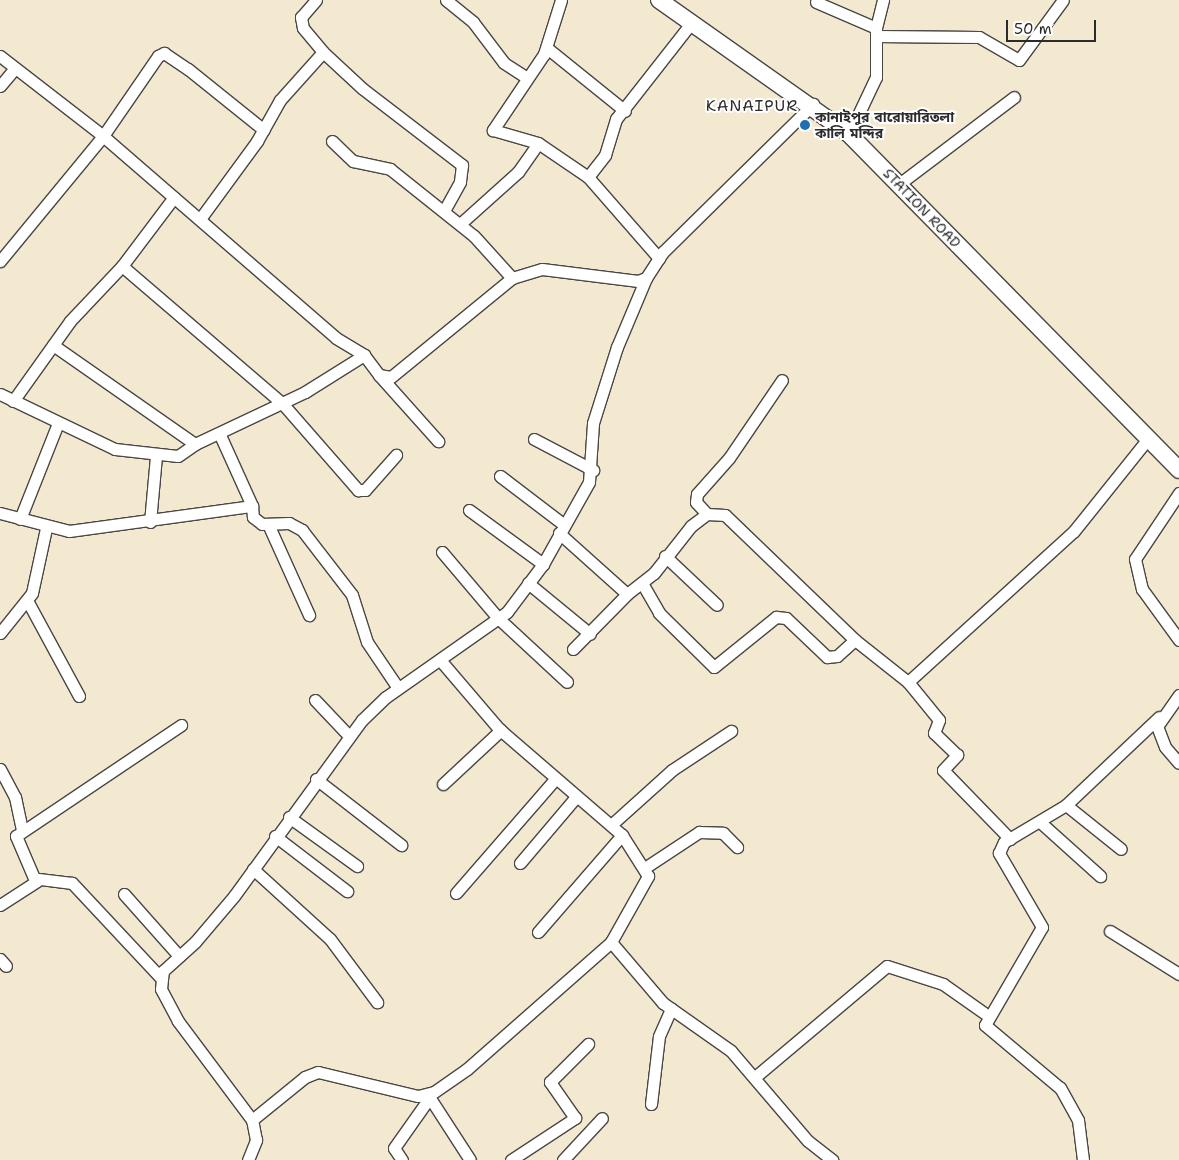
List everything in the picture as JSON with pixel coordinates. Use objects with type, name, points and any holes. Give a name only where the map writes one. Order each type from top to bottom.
[{"type":"main road","name":"STATION ROAD","points":[[659,0],[813,104],[849,134],[1179,470]]},
{"type":"street","points":[[316,0],[301,17],[303,28],[323,52],[362,88],[462,165],[460,182],[444,211]]},
{"type":"street","points":[[446,0],[473,22],[504,62],[527,78]]},
{"type":"street","points":[[561,0],[547,48],[493,130],[538,142],[588,177],[659,258]]},
{"type":"street","points":[[849,134],[876,77],[876,32],[883,0]]},
{"type":"street","points":[[816,2],[876,32],[978,37],[1019,60],[1063,0]]},
{"type":"street","points":[[588,177],[604,155],[616,119],[625,111],[692,22]]},
{"type":"street","points":[[547,48],[625,111]]},
{"type":"street","points":[[200,219],[264,130],[280,100],[323,52]]},
{"type":"street","points":[[0,261],[103,136],[164,54],[264,130]]},
{"type":"street","points":[[0,56],[103,136],[336,338],[364,356],[438,441]]},
{"type":"street","points":[[0,86],[15,68]]},
{"type":"street","points":[[899,184],[1014,96]]},
{"type":"street","points":[[160,977],[212,924],[349,736],[398,688],[441,661],[498,618],[543,564],[561,529],[586,490],[593,470],[593,422],[617,347],[646,278],[659,258],[813,104]]},
{"type":"street","points":[[332,141],[353,161],[390,169],[460,224],[512,278]]},
{"type":"street","points":[[460,224],[518,172],[538,142]]},
{"type":"street","points":[[13,401],[53,345],[122,266],[174,197]]},
{"type":"street","points":[[122,266],[282,402],[361,491],[396,455]]},
{"type":"street","points":[[379,374],[391,377],[512,278],[542,269],[638,281],[646,278]]},
{"type":"street","points":[[53,345],[195,444]]},
{"type":"street","points":[[0,394],[58,424],[114,449],[156,456],[178,456],[195,444],[220,435],[364,356]]},
{"type":"street","points":[[782,380],[730,458],[697,494],[696,502],[707,514],[731,518],[855,640],[908,682],[939,720],[934,733],[957,755],[943,770],[1010,839]]},
{"type":"street","points":[[20,520],[58,424]]},
{"type":"street","points":[[220,435],[252,506],[253,517],[268,524],[289,522],[302,530],[352,595],[367,642],[398,688]]},
{"type":"street","points":[[534,439],[593,470]]},
{"type":"street","points":[[908,682],[1074,531],[1152,444]]},
{"type":"street","points":[[150,522],[156,456]]},
{"type":"street","points":[[500,476],[561,529],[628,594]]},
{"type":"street","points":[[1179,494],[1135,559],[1142,589],[1179,640]]},
{"type":"street","points":[[0,513],[46,528],[93,531],[252,506]]},
{"type":"street","points":[[469,510],[543,564]]},
{"type":"street","points":[[573,649],[628,594],[642,583],[665,556],[707,514]]},
{"type":"street","points":[[268,524],[309,615]]},
{"type":"street","points":[[0,633],[28,602],[46,528]]},
{"type":"street","points":[[442,552],[498,618],[567,682]]},
{"type":"street","points":[[665,556],[717,605]]},
{"type":"street","points":[[528,583],[590,634]]},
{"type":"street","points":[[642,583],[659,613],[714,668],[776,617],[786,618],[827,657],[837,656],[855,640]]},
{"type":"street","points":[[28,602],[80,696]]},
{"type":"street","points":[[402,1160],[395,1146],[429,1096],[468,1069],[611,942],[646,881],[646,868],[622,835],[555,779],[501,730],[441,661]]},
{"type":"street","points":[[1083,1160],[1082,1134],[1072,1106],[1060,1088],[989,1031],[988,1015],[1042,927],[999,853],[1010,839],[1066,805],[1159,717],[1179,695]]},
{"type":"street","points":[[315,700],[349,736]]},
{"type":"street","points":[[1159,717],[1158,734],[1179,762]]},
{"type":"street","points":[[37,881],[17,844],[16,836],[22,828],[62,809],[181,725]]},
{"type":"street","points":[[443,784],[501,730]]},
{"type":"street","points":[[611,825],[672,770],[731,731]]},
{"type":"street","points":[[0,769],[15,797],[22,828]]},
{"type":"street","points":[[316,779],[401,845]]},
{"type":"street","points":[[456,893],[555,779]]},
{"type":"street","points":[[520,864],[576,797]]},
{"type":"street","points":[[1066,805],[1121,849]]},
{"type":"street","points":[[289,817],[357,866]]},
{"type":"street","points":[[1040,822],[1100,876]]},
{"type":"street","points":[[646,868],[699,832],[724,833],[737,847]]},
{"type":"street","points":[[538,932],[622,835]]},
{"type":"street","points":[[275,836],[346,891]]},
{"type":"street","points":[[253,869],[330,939],[377,1002]]},
{"type":"street","points":[[0,905],[37,881],[72,882],[160,977],[161,989],[178,1021],[252,1120],[256,1140],[248,1160]]},
{"type":"street","points":[[124,894],[179,956]]},
{"type":"street","points":[[1110,931],[1179,974]]},
{"type":"street","points":[[611,942],[672,1009],[717,1040],[755,1077],[808,1141],[832,1160]]},
{"type":"street","points":[[755,1077],[888,966],[943,984],[988,1015]]},
{"type":"street","points":[[651,1104],[659,1036],[672,1009]]},
{"type":"street","points":[[511,1160],[575,1118],[550,1082],[588,1044]]},
{"type":"street","points":[[252,1120],[305,1077],[318,1072],[429,1096],[470,1160]]},
{"type":"street","points":[[563,1160],[602,1118]]},
{"type":"place","name":"কানাইপুর বারোয়ারিতলা কালি মন্দির","points":[[805,125]]},
{"type":"district","name":"KANAIPUR","points":[[752,106]]}]
